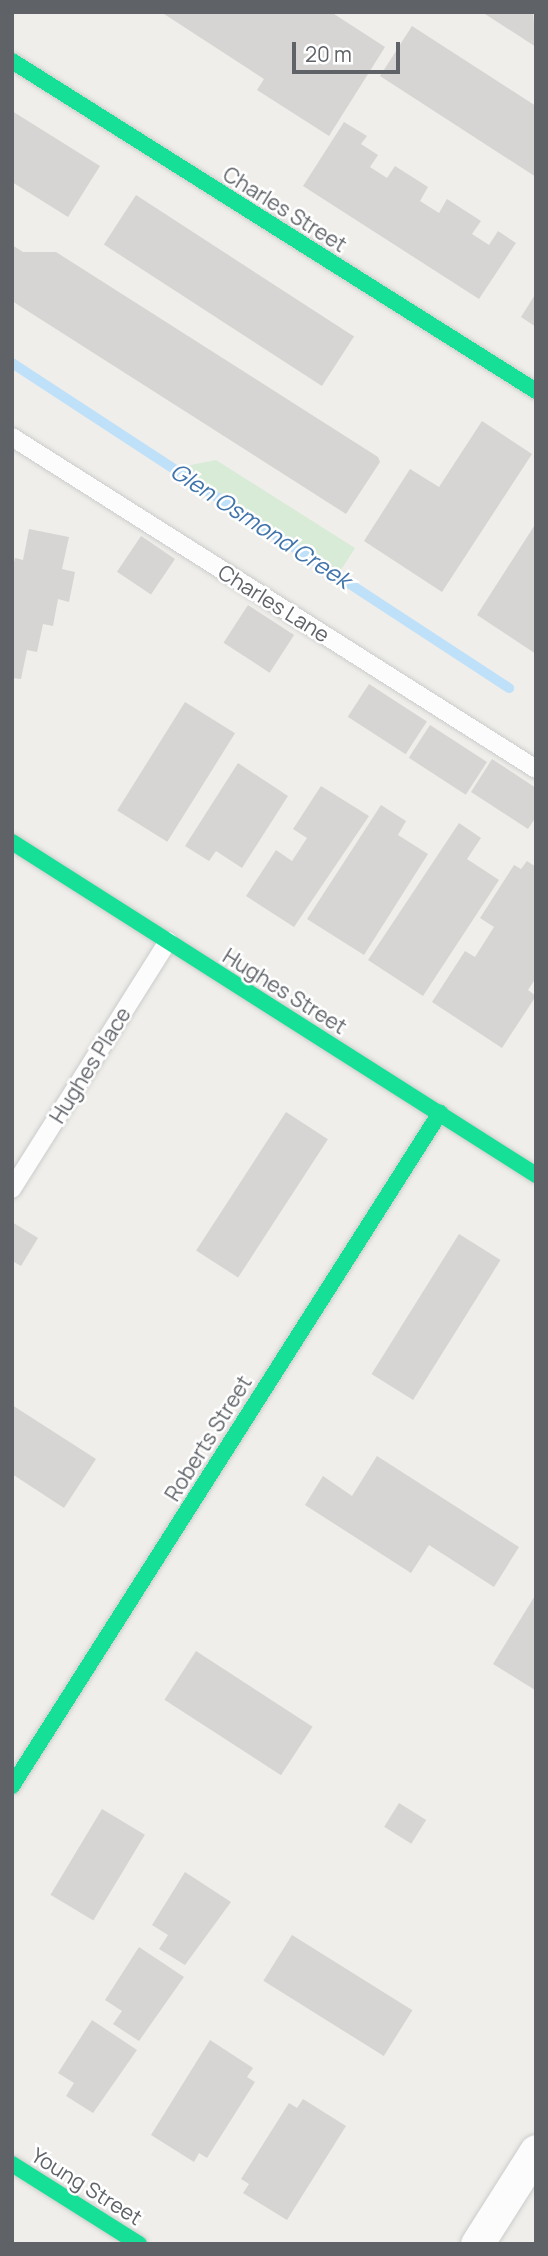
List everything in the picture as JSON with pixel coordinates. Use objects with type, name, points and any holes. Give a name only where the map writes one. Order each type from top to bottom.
[{"type":"street","name":"Charles Street","points":[[12,61],[536,391]]},
{"type":"street","name":"Hughes Street","points":[[12,842],[536,1175]]},
{"type":"street","name":"Roberts Street","points":[[12,1786],[20,1758],[440,1113]]},
{"type":"street","points":[[477,2244],[536,2151]]},
{"type":"street","name":"Young Street","points":[[12,2164],[139,2244]]},
{"type":"lane","name":"Charles Lane","points":[[12,437],[536,769]]},
{"type":"lane","name":"Hughes Place","points":[[12,1189],[168,941]]},
{"type":"green space","points":[[216,460],[355,548],[339,573],[176,468]]},
{"type":"building","points":[[161,12],[331,12],[385,47],[329,136],[257,90],[264,79]]},
{"type":"building","points":[[482,12],[533,12],[536,47]]},
{"type":"building","points":[[412,26],[536,106],[536,177],[380,76]]},
{"type":"building","points":[[12,111],[100,166],[68,217],[12,182]]},
{"type":"building","points":[[344,122],[367,136],[361,144],[378,155],[370,167],[387,178],[395,166],[428,187],[420,201],[439,213],[447,199],[481,221],[472,234],[489,245],[498,231],[516,243],[479,299],[303,186]]},
{"type":"building","points":[[136,195],[354,337],[322,386],[104,244]]},
{"type":"building","points":[[12,245],[23,252],[56,252],[378,457],[380,462],[346,514],[12,301]]},
{"type":"building","points":[[536,293],[536,327],[521,317]]},
{"type":"building","points":[[482,421],[532,454],[442,592],[364,541],[410,469],[439,487]]},
{"type":"building","points":[[536,523],[536,654],[477,615]]},
{"type":"building","points":[[29,529],[69,537],[62,569],[75,572],[69,602],[58,599],[53,626],[43,624],[37,652],[27,650],[21,679],[12,678],[12,571],[15,558],[23,560]]},
{"type":"building","points":[[141,536],[175,559],[151,595],[117,572]]},
{"type":"building","points":[[248,605],[294,635],[270,673],[223,643]]},
{"type":"building","points":[[369,684],[427,722],[406,754],[348,717]]},
{"type":"building","points":[[185,702],[235,733],[167,842],[117,811]]},
{"type":"building","points":[[430,725],[487,762],[466,795],[409,758]]},
{"type":"building","points":[[492,759],[536,788],[536,817],[528,829],[471,792]]},
{"type":"building","points":[[238,763],[288,796],[242,868],[216,851],[209,861],[185,846]]},
{"type":"building","points":[[321,786],[369,816],[294,927],[246,896],[276,850],[292,861],[307,838],[293,829]]},
{"type":"building","points":[[381,805],[406,821],[398,835],[428,854],[364,955],[307,919]]},
{"type":"building","points":[[459,823],[481,838],[467,859],[499,880],[423,996],[368,960]]},
{"type":"building","points":[[527,861],[536,867],[536,978],[528,990],[536,996],[502,1048],[432,1002],[465,951],[475,957],[494,927],[480,918],[514,865],[521,869]]},
{"type":"building","points":[[286,1112],[328,1139],[238,1278],[196,1250]]},
{"type":"building","points":[[12,1222],[38,1238],[21,1266],[12,1261]]},
{"type":"building","points":[[459,1234],[501,1260],[413,1400],[372,1374]]},
{"type":"building","points":[[12,1405],[96,1459],[64,1508],[12,1474]]},
{"type":"building","points":[[377,1456],[519,1547],[494,1587],[429,1545],[411,1573],[305,1505],[323,1476],[352,1496]]},
{"type":"building","points":[[536,1594],[536,1688],[535,1690],[493,1664]]},
{"type":"building","points":[[196,1651],[313,1727],[281,1775],[164,1700]]},
{"type":"building","points":[[399,1803],[426,1820],[411,1844],[384,1827]]},
{"type":"building","points":[[102,1809],[145,1835],[93,1920],[50,1895]]},
{"type":"building","points":[[185,1872],[231,1902],[185,1965],[159,1949],[168,1935],[152,1925]]},
{"type":"building","points":[[292,1935],[412,2010],[384,2056],[263,1981]]},
{"type":"building","points":[[139,1947],[184,1977],[139,2041],[113,2024],[122,2011],[105,2000]]},
{"type":"building","points":[[92,2020],[137,2050],[93,2113],[66,2096],[74,2083],[58,2073]]},
{"type":"building","points":[[210,2040],[253,2068],[247,2077],[255,2082],[207,2158],[199,2153],[194,2162],[151,2135]]},
{"type":"building","points":[[303,2099],[346,2126],[287,2220],[243,2193],[249,2184],[241,2179],[289,2103],[297,2108]]},
{"type":"waterway","name":"Glen Osmond Creek","points":[[12,363],[509,688]]},
{"type":"traffic: fast","points":[[12,61],[536,391]]},
{"type":"traffic: fast","points":[[12,842],[536,1175]]},
{"type":"traffic: fast","points":[[12,1786],[440,1113]]},
{"type":"traffic: fast","points":[[12,2164],[139,2244]]}]
